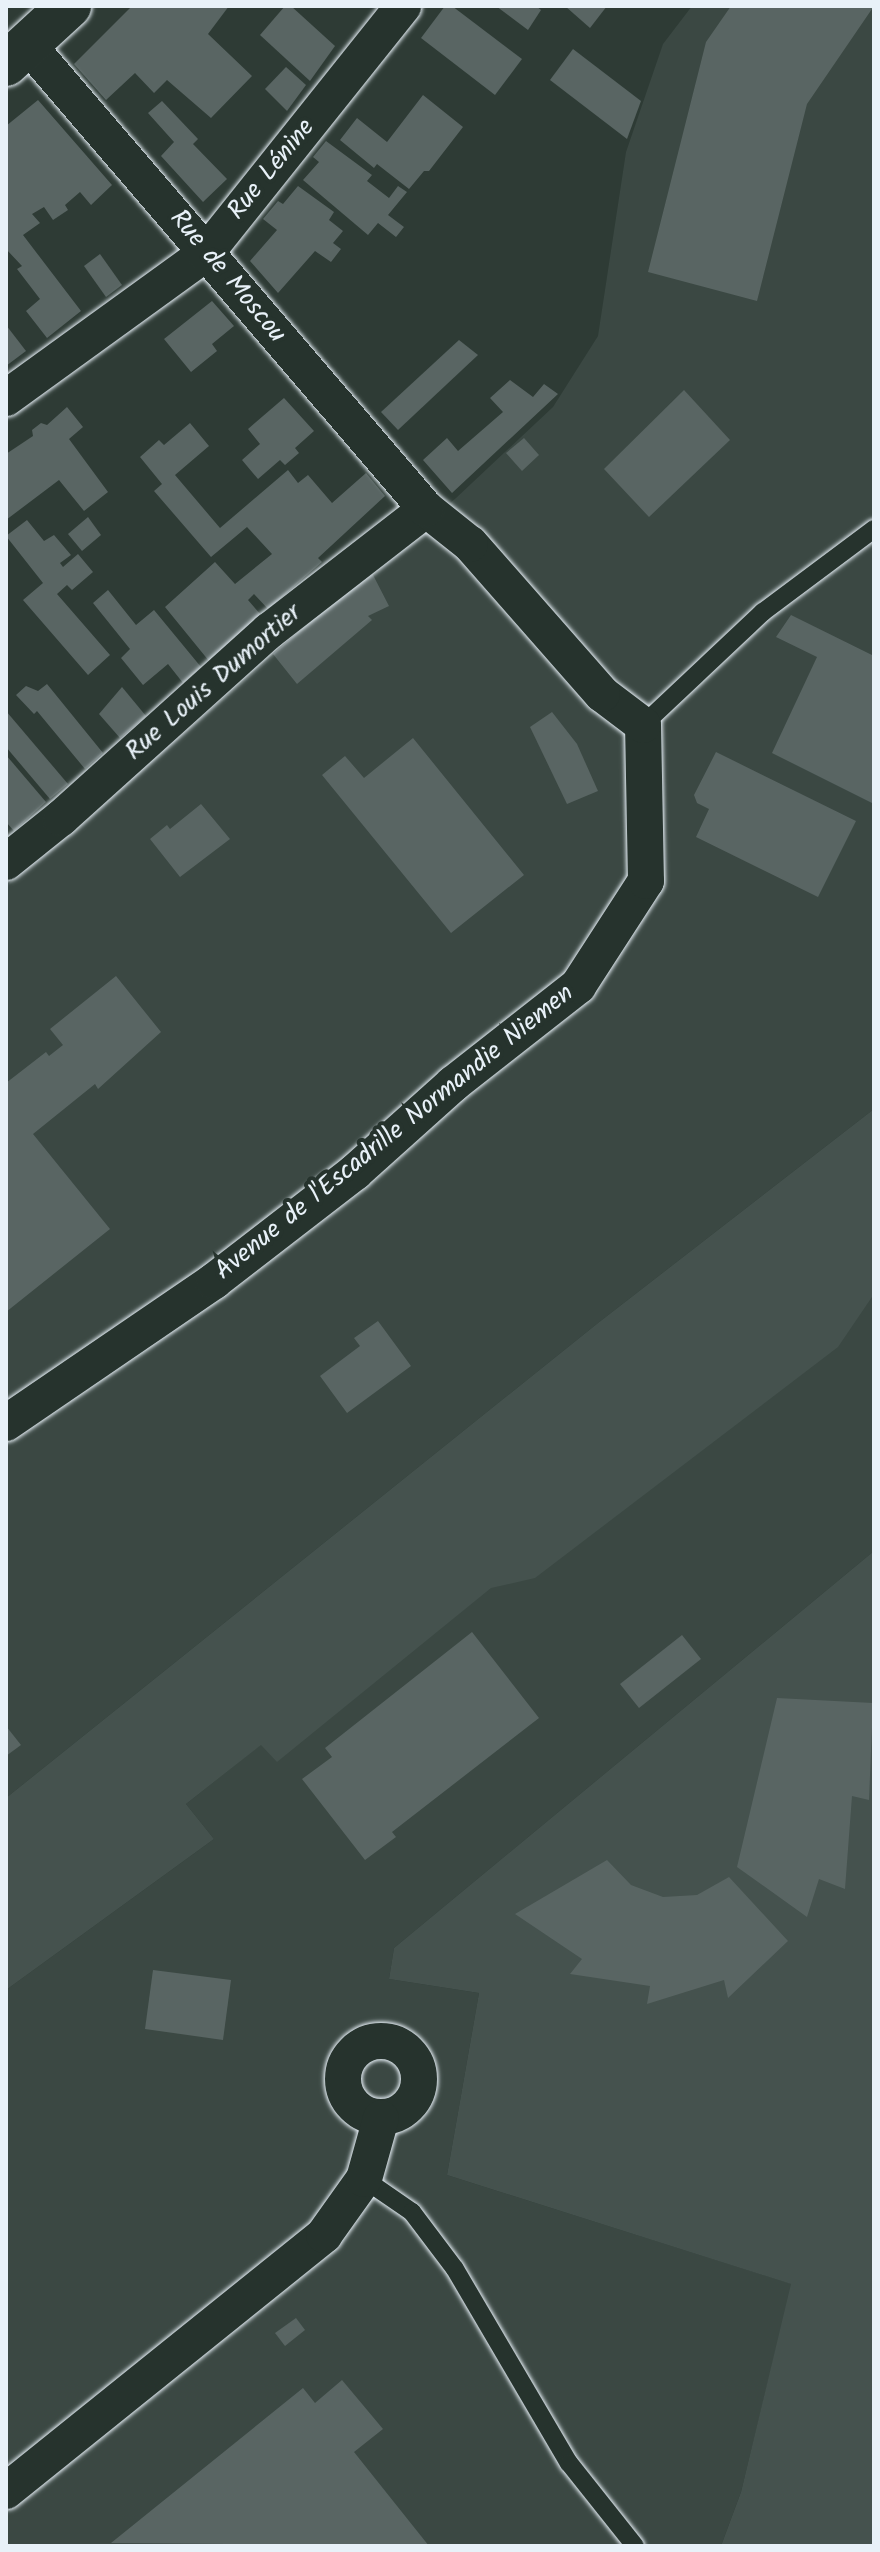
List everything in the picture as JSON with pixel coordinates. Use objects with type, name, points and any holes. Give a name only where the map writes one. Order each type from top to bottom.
[{"type":"main road","points":[[17,54],[69,6]]},
{"type":"street","name":"Rue Lénine","points":[[6,398],[206,253],[403,6]]},
{"type":"street","name":"Rue de Moscou","points":[[17,54],[206,253],[426,509]]},
{"type":"street","points":[[426,509],[470,544],[602,694],[643,725]]},
{"type":"street","name":"Rue Louis Dumortier","points":[[6,862],[61,818],[269,631],[426,509]]},
{"type":"street","name":"Avenue de l'Escadrille Normandie Niemen","points":[[6,1423],[226,1272],[355,1172],[453,1084],[578,986],[646,881],[643,725]]},
{"type":"street","points":[[6,2491],[324,2235],[364,2179],[381,2118]]},
{"type":"lane","points":[[643,725],[763,612],[874,529]]},
{"type":"lane","points":[[364,2179],[412,2212],[455,2269],[569,2463],[635,2546]]},
{"type":"shaded area","points":[[692,6],[874,6],[874,1109],[598,1323],[6,1798],[6,886],[456,498],[553,407],[598,336],[626,152],[663,44]]},
{"type":"shaded area","points":[[874,1109],[874,1294],[838,1347],[535,1578],[491,1588],[277,1762],[261,1745],[186,1804],[214,1839],[6,1990],[6,1798],[598,1323]]},
{"type":"shaded area","points":[[874,1291],[874,1551],[394,1948],[389,1979],[479,1993],[447,2175],[792,2284],[741,2492],[721,2546],[6,2546],[6,1990],[214,1839],[186,1804],[826,1296]]},
{"type":"shaded area","points":[[874,1551],[874,2546],[721,2546],[741,2492],[791,2284],[447,2175],[479,1993],[389,1979],[394,1948]]},
{"type":"building","points":[[132,6],[229,6],[208,34],[252,76],[211,118],[167,80],[154,93],[135,73],[106,100],[74,64]]},
{"type":"building","points":[[285,6],[291,6],[335,46],[310,81],[260,35]]},
{"type":"building","points":[[445,6],[452,6],[522,59],[495,95],[421,38]]},
{"type":"building","points":[[496,6],[536,6],[541,10],[528,30]]},
{"type":"building","points":[[565,6],[607,6],[590,28]]},
{"type":"building","points":[[731,6],[874,6],[807,104],[757,301],[648,272],[706,42]]},
{"type":"building","points":[[573,49],[641,101],[627,139],[550,80]]},
{"type":"building","points":[[286,67],[306,85],[287,111],[265,89]]},
{"type":"building","points":[[423,95],[463,127],[429,171],[424,171],[409,189],[377,164],[374,168],[340,140],[357,118],[387,142]]},
{"type":"building","points":[[38,100],[112,185],[91,205],[80,192],[65,205],[68,210],[53,220],[44,207],[32,214],[40,223],[23,235],[81,311],[47,338],[26,311],[40,299],[17,269],[22,266],[6,249],[6,126]]},
{"type":"building","points":[[162,101],[198,139],[193,144],[227,179],[203,202],[161,156],[174,142],[148,113]]},
{"type":"building","points":[[326,141],[372,175],[367,181],[389,198],[398,186],[407,192],[388,215],[404,227],[396,237],[378,223],[368,235],[303,180],[319,162],[313,157]]},
{"type":"building","points":[[298,186],[334,212],[329,220],[343,231],[333,243],[341,249],[331,262],[315,251],[278,293],[250,261],[277,230],[263,219],[278,201],[283,204]]},
{"type":"building","points":[[100,254],[122,285],[106,297],[84,266]]},
{"type":"building","points":[[212,301],[234,326],[212,344],[217,351],[191,372],[164,339]]},
{"type":"building","points":[[6,325],[26,351],[6,366]]},
{"type":"building","points":[[459,340],[478,355],[398,430],[381,412]]},
{"type":"building","points":[[510,380],[533,397],[544,384],[558,394],[452,493],[423,460],[447,438],[458,451],[503,412],[490,398]]},
{"type":"building","points":[[684,390],[730,440],[649,517],[604,469]]},
{"type":"building","points":[[284,398],[314,431],[295,448],[299,453],[285,465],[280,460],[258,479],[242,460],[260,444],[248,429]]},
{"type":"building","points":[[67,407],[83,427],[69,439],[108,492],[84,511],[59,480],[6,520],[6,454],[33,436],[32,430],[41,423],[47,425]]},
{"type":"building","points":[[190,423],[209,446],[175,475],[220,528],[288,470],[298,483],[308,475],[332,503],[366,473],[385,496],[318,558],[322,562],[268,609],[254,594],[248,600],[261,615],[209,661],[165,607],[215,562],[235,584],[272,554],[247,527],[211,557],[154,491],[162,484],[140,457],[159,440],[164,445]]},
{"type":"building","points":[[524,438],[539,455],[522,471],[506,453]]},
{"type":"building","points":[[88,517],[101,535],[82,551],[68,534]]},
{"type":"building","points":[[27,520],[44,541],[54,535],[71,555],[60,563],[63,567],[78,554],[93,572],[72,590],[67,585],[57,594],[110,655],[88,675],[23,600],[43,583],[6,536]]},
{"type":"building","points":[[372,573],[389,606],[368,616],[372,620],[297,684],[273,654],[347,590]]},
{"type":"building","points":[[108,590],[136,625],[154,610],[201,667],[183,683],[168,664],[143,685],[121,658],[130,649],[93,603]]},
{"type":"building","points":[[791,615],[874,656],[874,804],[772,753],[817,657],[776,637]]},
{"type":"building","points":[[47,684],[103,753],[85,769],[37,711],[34,714],[16,695],[26,686],[38,691]]},
{"type":"building","points":[[122,687],[146,716],[120,738],[99,714]]},
{"type":"building","points":[[6,711],[68,784],[50,799],[6,747]]},
{"type":"building","points":[[552,712],[577,744],[598,791],[567,804],[530,727]]},
{"type":"building","points":[[413,738],[524,875],[451,933],[322,775],[345,756],[364,778]]},
{"type":"building","points":[[716,752],[856,821],[818,897],[696,837],[709,809],[697,803],[694,795]]},
{"type":"building","points":[[6,755],[46,802],[14,831],[6,822]]},
{"type":"building","points":[[201,804],[230,839],[180,877],[150,839],[167,825],[170,829]]},
{"type":"building","points":[[116,976],[161,1032],[98,1089],[95,1084],[33,1134],[110,1229],[6,1312],[6,1083],[46,1052],[49,1056],[63,1045],[50,1029]]},
{"type":"building","points":[[378,1321],[411,1366],[347,1413],[320,1376],[360,1346],[354,1338]]},
{"type":"building","points":[[472,1632],[539,1718],[392,1832],[396,1837],[365,1860],[302,1779],[332,1757],[325,1748]]},
{"type":"building","points":[[682,1635],[701,1659],[639,1708],[620,1684]]},
{"type":"building","points":[[777,1698],[873,1703],[869,1800],[852,1796],[845,1889],[819,1879],[807,1917],[737,1867]]},
{"type":"building","points":[[6,1726],[21,1745],[6,1756]]},
{"type":"building","points":[[607,1860],[631,1885],[663,1897],[697,1895],[729,1877],[788,1941],[728,1998],[724,1980],[647,2004],[650,1986],[570,1974],[582,1959],[515,1914]]},
{"type":"building","points":[[153,1970],[231,1980],[223,2040],[145,2029]]},
{"type":"building","points":[[296,2318],[305,2330],[285,2346],[275,2333]]},
{"type":"building","points":[[342,2380],[383,2429],[354,2452],[429,2546],[111,2543],[303,2388],[315,2403]]}]
